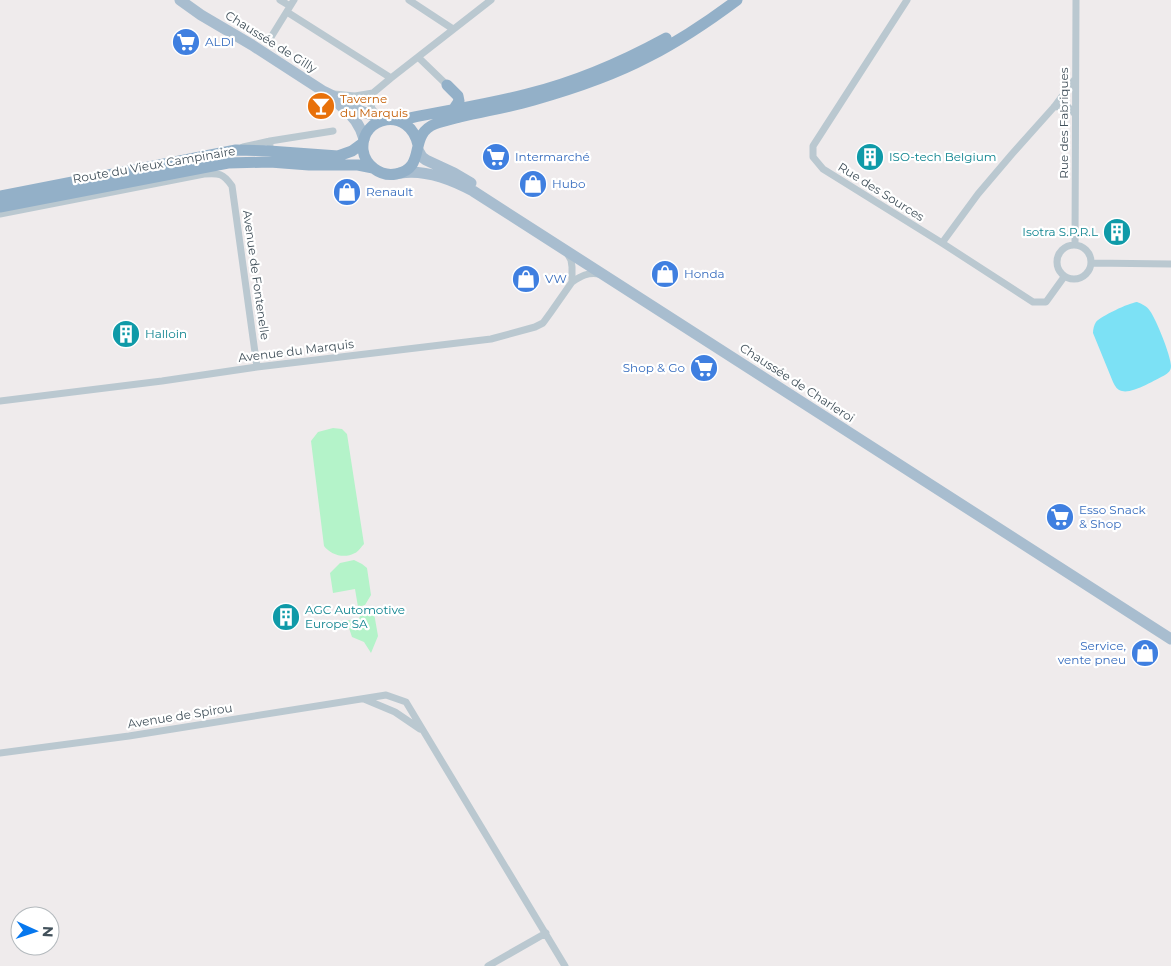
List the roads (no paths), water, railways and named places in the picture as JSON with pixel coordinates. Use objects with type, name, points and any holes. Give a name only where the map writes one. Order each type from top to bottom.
[{"type":"highway","points":[[402,122],[410,118],[529,94],[596,72],[666,39],[724,0]]},
{"type":"highway","points":[[418,148],[417,137],[408,126],[395,119],[387,119],[370,128],[364,141],[363,150],[368,163],[379,172],[386,174],[400,173],[410,166],[416,156],[418,148],[420,137],[424,130],[433,125],[532,101],[572,89],[624,68],[670,45],[707,22],[737,0]]},
{"type":"highway","points":[[447,85],[458,96],[459,101],[453,110]]},
{"type":"highway","name":"Route du Vieux Campinaire","points":[[0,196],[236,150],[270,146],[338,156],[352,151],[364,141]]},
{"type":"highway","name":"Route du Vieux Campinaire","points":[[0,207],[228,163],[270,162],[358,165],[373,168]]},
{"type":"main road","name":"Chaussée de Gilly","points":[[180,0],[328,94],[370,115],[387,119]]},
{"type":"main road","name":"Chaussée de Gilly","points":[[328,94],[331,100],[342,106],[356,121],[364,141]]},
{"type":"main road","name":"Chaussée de Charleroi","points":[[418,148],[422,157],[426,160],[471,182],[693,329],[974,509],[1171,632]]},
{"type":"main road","name":"Chaussée de Charleroi","points":[[400,173],[418,172],[436,176],[456,183],[480,195],[602,274],[645,298]]},
{"type":"main road","name":"Chaussée de Charleroi","points":[[974,509],[1171,639]]},
{"type":"street","points":[[280,0],[391,78]]},
{"type":"street","points":[[409,0],[453,29]]},
{"type":"street","points":[[328,94],[355,96],[373,93],[491,0]]},
{"type":"street","name":"Rue des Sources","points":[[907,0],[813,146],[813,157],[823,169],[1033,302],[1046,302],[1064,277]]},
{"type":"street","name":"Rue des Fabriques","points":[[1075,245],[1076,0]]},
{"type":"street","points":[[268,42],[291,6]]},
{"type":"street","points":[[418,57],[447,85]]},
{"type":"street","points":[[942,243],[978,194],[1054,107],[1076,78]]},
{"type":"street","points":[[373,93],[370,104],[373,111],[387,119]]},
{"type":"street","points":[[1054,107],[1067,106],[1075,114]]},
{"type":"street","name":"Route du Vieux Campinaire","points":[[270,146],[333,131]]},
{"type":"street","name":"Avenue de Fontenelle","points":[[0,214],[204,174],[217,173],[225,177],[232,186],[257,367]]},
{"type":"street","points":[[1075,245],[1080,246],[1088,253],[1091,262],[1088,272],[1079,279],[1064,277],[1057,268],[1057,257],[1060,252],[1064,248],[1075,245]]},
{"type":"street","points":[[562,249],[567,254],[572,267],[572,282]]},
{"type":"street","points":[[1091,262],[1171,264]]},
{"type":"street","points":[[572,282],[590,273],[602,274]]},
{"type":"street","name":"Avenue du Marquis","points":[[0,401],[257,367],[491,339],[536,327],[543,323],[572,282]]},
{"type":"street","name":"Avenue de Spirou","points":[[0,753],[129,736],[386,695],[406,702],[565,966]]},
{"type":"street","name":"Avenue de Spirou","points":[[364,698],[396,712],[422,730]]},
{"type":"street","points":[[488,966],[546,933]]},
{"type":"water","points":[[1137,302],[1143,304],[1153,315],[1166,346],[1171,368],[1165,375],[1144,386],[1122,391],[1117,389],[1113,382],[1093,329],[1096,322],[1103,316]]},
{"type":"place","name":"ALDI","points":[[186,42]]},
{"type":"place","name":"Taverne du Marquis","points":[[321,106]]},
{"type":"place","name":"Intermarché","points":[[496,157]]},
{"type":"place","name":"ISO-tech Belgium","points":[[870,157]]},
{"type":"place","name":"Hubo","points":[[533,184]]},
{"type":"place","name":"Renault","points":[[347,192]]},
{"type":"place","name":"Isotra S.P.R.L","points":[[1117,232]]},
{"type":"place","name":"Honda","points":[[665,274]]},
{"type":"place","name":"VW","points":[[526,279]]},
{"type":"place","name":"Halloin","points":[[126,334]]},
{"type":"place","name":"Shop & Go","points":[[704,368]]},
{"type":"place","name":"Esso Snack & Shop","points":[[1060,517]]},
{"type":"place","name":"AGC Automotive Europe SA","points":[[286,617]]},
{"type":"place","name":"Service, vente pneu","points":[[1145,653]]}]
